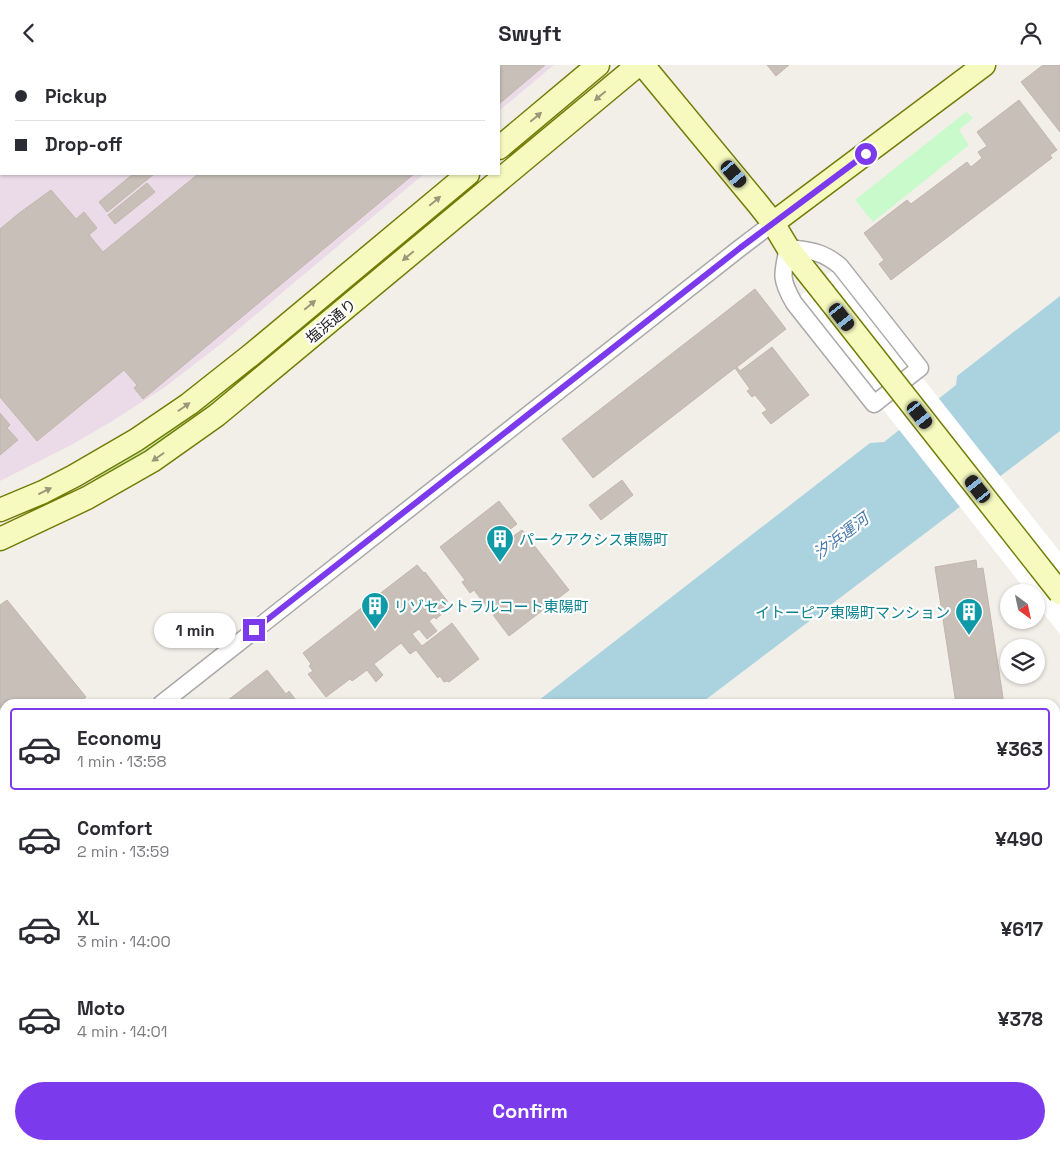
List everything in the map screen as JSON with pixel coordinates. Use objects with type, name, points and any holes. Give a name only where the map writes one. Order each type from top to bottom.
[{"type":"street","points":[[500,147],[598,65]]},
{"type":"street","name":"塩浜通り","points":[[0,539],[87,498],[144,466],[217,415],[638,65]]},
{"type":"street","points":[[644,65],[773,223],[788,248],[1060,593]]},
{"type":"street","points":[[166,699],[732,254],[984,65]]},
{"type":"street","name":"塩浜通り","points":[[0,510],[43,492],[74,476],[136,440],[189,403],[251,355],[467,175]]},
{"type":"street","points":[[788,248],[813,251],[829,257],[840,266],[920,368],[874,404],[794,303],[786,290],[782,274],[788,248]]},
{"type":"shaded area","points":[[500,65],[554,65],[500,110]]},
{"type":"shaded area","points":[[0,175],[423,175],[222,343],[165,387],[73,444],[0,481]]},
{"type":"green space","points":[[966,112],[973,118],[959,130],[969,145],[873,222],[855,200]]},
{"type":"green space","points":[[465,189],[468,192],[329,309],[325,305]]},
{"type":"green space","points":[[238,378],[241,382],[179,430],[97,480],[95,476]]},
{"type":"water","name":"汐浜運河","points":[[1060,296],[1060,431],[707,699],[540,699],[870,443],[884,442],[956,385],[957,376]]},
{"type":"pier","points":[[836,268],[1060,552],[1060,634],[1045,615],[1045,584],[1021,584],[796,299]]},
{"type":"building","points":[[500,65],[545,65],[500,103]]},
{"type":"building","points":[[767,65],[789,65],[776,76]]},
{"type":"building","points":[[1043,65],[1060,65],[1060,132],[1021,82]]},
{"type":"building","points":[[1019,100],[1057,150],[1050,155],[1052,158],[891,280],[879,264],[884,260],[864,233],[907,200],[911,204],[967,162],[971,167],[982,158],[978,152],[987,146],[977,132]]},
{"type":"building","points":[[132,175],[153,175],[107,212],[99,202]]},
{"type":"building","points":[[197,175],[413,175],[143,399],[134,388],[137,385],[124,370],[37,441],[0,397],[0,229],[51,190],[76,219],[84,212],[97,228],[89,235],[103,252]]},
{"type":"building","points":[[147,183],[155,192],[115,224],[108,215]]},
{"type":"building","points":[[755,289],[786,329],[737,367],[740,371],[772,347],[809,395],[771,424],[762,413],[767,410],[755,395],[752,397],[747,391],[750,389],[735,368],[593,478],[562,439]]},
{"type":"building","points":[[0,413],[10,425],[7,428],[18,440],[0,455]]},
{"type":"building","points":[[622,480],[633,495],[601,520],[589,505]]},
{"type":"building","name":"パークアクシス東陽町","points":[[499,501],[517,524],[508,531],[512,537],[522,530],[569,590],[509,636],[474,590],[470,593],[462,582],[465,580],[440,547]]},
{"type":"building","name":"イトーピア東陽町マンション","points":[[976,560],[977,569],[983,568],[1003,699],[955,699],[935,567]]},
{"type":"building","name":"リゾセントラルコート東陽町","points":[[417,565],[425,572],[450,607],[436,619],[434,617],[429,621],[437,631],[427,639],[419,629],[412,634],[422,646],[452,623],[479,659],[449,682],[444,682],[440,676],[438,678],[416,650],[410,654],[401,643],[374,664],[383,675],[376,682],[367,670],[352,681],[350,679],[326,697],[308,674],[313,671],[309,666],[311,664],[303,653]]},
{"type":"building","points":[[7,600],[86,697],[84,699],[0,699],[0,605]]},
{"type":"building","points":[[267,670],[286,694],[289,691],[295,699],[229,699]]},
{"type":"place","name":"パークアクシス東陽町","points":[[500,563]]},
{"type":"place","name":"リゾセントラルコート東陽町","points":[[375,630]]},
{"type":"place","name":"イトーピア東陽町マンション","points":[[969,636]]},
{"type":"route","points":[[254,630],[740,248],[866,154]]}]
